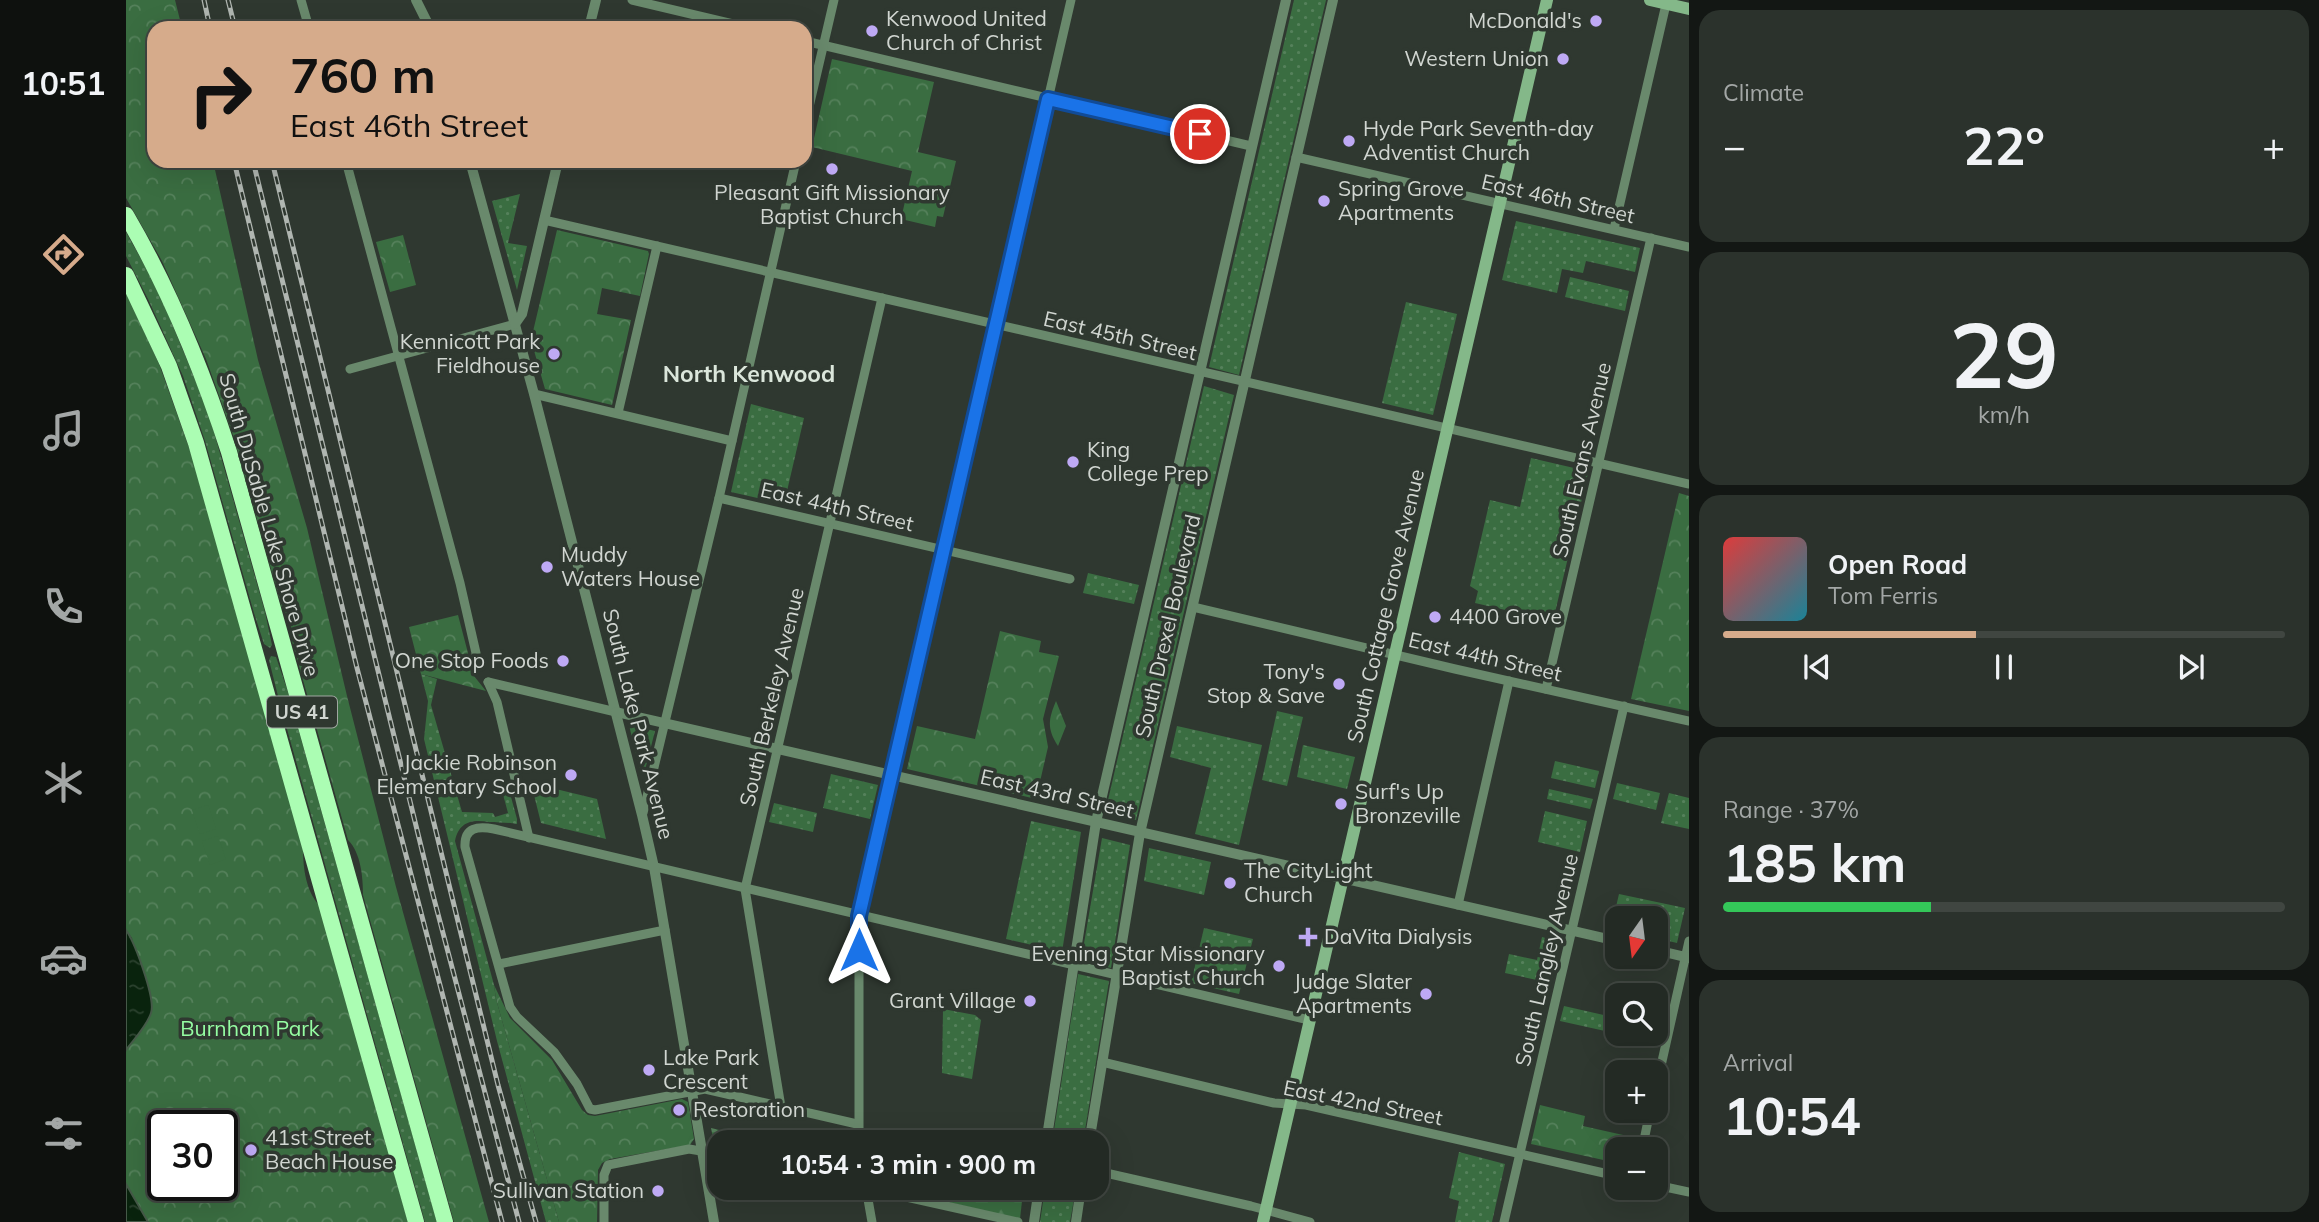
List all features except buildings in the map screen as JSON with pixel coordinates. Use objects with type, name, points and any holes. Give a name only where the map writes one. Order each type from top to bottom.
[{"type":"highway","name":"South DuSable Lake Shore Drive","points":[[126,215],[164,283],[182,323],[201,369],[229,452],[445,1222]]},
{"type":"highway","name":"US 41","points":[[126,275],[169,366],[196,443],[416,1222]]},
{"type":"main road","name":"South Cottage Grove Avenue","points":[[1264,1216],[1547,0]]},
{"type":"main road","points":[[1650,0],[1689,9]]},
{"type":"street","points":[[301,0],[307,21]]},
{"type":"street","points":[[416,0],[426,21]]},
{"type":"street","points":[[591,21],[596,0]]},
{"type":"street","points":[[632,0],[720,21]]},
{"type":"street","points":[[812,95],[834,0]]},
{"type":"street","points":[[858,1130],[859,916],[1071,0]]},
{"type":"street","name":"South Drexel Boulevard","points":[[1048,1130],[1096,822],[1286,0]]},
{"type":"street","name":"South Drexel Boulevard","points":[[1091,1130],[1140,833],[1334,0]]},
{"type":"street","points":[[1614,229],[1667,2]]},
{"type":"street","points":[[812,42],[1251,146]]},
{"type":"street","name":"East 46th Street","points":[[1296,157],[1689,247]]},
{"type":"street","points":[[348,168],[460,583],[476,653],[475,663]]},
{"type":"street","name":"South Lake Park Avenue","points":[[472,168],[534,394],[654,867],[714,1222]]},
{"type":"street","points":[[350,369],[515,324],[522,314],[556,168]]},
{"type":"street","points":[[642,815],[719,498],[794,168]]},
{"type":"street","name":"East 45th Street","points":[[544,220],[1689,484]]},
{"type":"street","name":"South Evans Avenue","points":[[1546,689],[1651,238]]},
{"type":"street","points":[[618,413],[657,246]]},
{"type":"street","name":"South Berkeley Avenue","points":[[781,1107],[745,889],[882,298]]},
{"type":"street","points":[[534,394],[732,440]]},
{"type":"street","name":"East 44th Street","points":[[719,498],[1070,579]]},
{"type":"street","name":"East 44th Street","points":[[1193,607],[1394,655],[1689,720]]},
{"type":"street","points":[[1458,905],[1509,681]]},
{"type":"street","name":"East 43rd Street","points":[[529,838],[497,702],[488,682],[1605,939]]},
{"type":"street","name":"South Langley Avenue","points":[[1504,1222],[1624,706]]},
{"type":"street","points":[[858,1124],[705,1088],[595,1110],[586,1104],[577,1084],[554,1052],[510,1007],[465,847],[464,840],[470,831],[482,827],[1309,1020]]},
{"type":"street","points":[[499,964],[665,930]]},
{"type":"street","points":[[1663,1060],[1689,942]]},
{"type":"street","points":[[1668,953],[1687,957]]},
{"type":"street","name":"East 42nd Street","points":[[1102,1062],[1274,1103],[1306,1105],[1605,1173]]},
{"type":"street","points":[[604,1222],[605,1170],[608,1165],[688,1149],[707,1151]]},
{"type":"street","points":[[1109,1174],[1264,1216],[1310,1222]]},
{"type":"street","points":[[1668,1188],[1689,1192]]},
{"type":"street","points":[[868,1200],[872,1222]]},
{"type":"street","points":[[920,1200],[1018,1222]]},
{"type":"street","points":[[1034,1222],[1037,1200]]},
{"type":"street","points":[[1076,1222],[1079,1200]]},
{"type":"green space","points":[[126,0],[175,0],[180,21],[147,21],[147,168],[215,168],[258,360],[307,528],[396,887],[489,1222],[454,1222],[363,895],[358,858],[348,840],[292,641],[290,623],[282,608],[234,438],[206,359],[162,261],[126,198]]},
{"type":"green space","points":[[1294,0],[1326,0],[1239,375],[1209,367]]},
{"type":"green space","points":[[832,59],[934,82],[918,152],[956,161],[943,217],[937,216],[935,227],[901,219],[912,171],[812,147]]},
{"type":"green space","points":[[520,194],[508,243],[527,246],[517,290],[492,201]]},
{"type":"green space","points":[[1516,221],[1640,248],[1635,272],[1586,261],[1583,273],[1562,269],[1557,293],[1502,280]]},
{"type":"green space","points":[[557,230],[648,251],[649,254],[640,296],[602,288],[597,314],[631,320],[612,405],[545,389],[531,340]]},
{"type":"green space","points":[[126,232],[158,290],[208,411],[265,612],[272,645],[270,648],[264,644],[254,613],[205,441],[183,376],[126,256]]},
{"type":"green space","points":[[403,235],[416,285],[390,292],[376,242]]},
{"type":"green space","points":[[1570,277],[1629,291],[1625,311],[1565,297]]},
{"type":"green space","name":"Burnham Park","points":[[126,292],[159,364],[192,456],[303,849],[306,879],[319,905],[408,1222],[148,1222],[126,1184],[126,1050],[149,1018],[132,938],[126,930]]},
{"type":"green space","points":[[1406,302],[1457,314],[1433,415],[1382,403]]},
{"type":"green space","points":[[1204,386],[1234,395],[1136,820],[1105,813]]},
{"type":"green space","points":[[751,404],[804,418],[784,504],[731,492]]},
{"type":"green space","points":[[1531,458],[1588,473],[1553,621],[1475,603],[1478,591],[1470,586],[1490,500],[1520,507]]},
{"type":"green space","points":[[1679,493],[1689,496],[1689,711],[1631,699]]},
{"type":"green space","points":[[1088,573],[1139,585],[1134,604],[1083,593]]},
{"type":"green space","points":[[458,615],[474,676],[486,691],[421,674],[409,627]]},
{"type":"green space","points":[[1000,631],[1041,641],[1039,652],[1059,656],[1043,719],[1048,747],[1036,799],[907,769],[917,726],[975,739]]},
{"type":"green space","points":[[271,656],[276,657],[287,689],[437,1222],[425,1222],[280,704],[269,660]]},
{"type":"green space","points":[[421,674],[437,679],[431,705],[462,812],[493,813],[495,817],[508,813],[501,787],[508,786],[517,819],[517,824],[477,821],[467,823],[459,830],[455,841],[559,1222],[546,1222],[497,1041],[424,739],[428,701]]},
{"type":"green space","points":[[1056,701],[1066,726],[1058,746],[1050,724]]},
{"type":"green space","points":[[1277,711],[1303,717],[1287,786],[1262,780]]},
{"type":"green space","points":[[629,725],[655,731],[643,772],[640,770]]},
{"type":"green space","points":[[1177,726],[1262,745],[1239,845],[1195,834],[1211,768],[1170,757]]},
{"type":"green space","points":[[1303,745],[1355,757],[1347,789],[1297,777]]},
{"type":"green space","points":[[1555,761],[1599,771],[1595,788],[1551,778]]},
{"type":"green space","points":[[831,774],[878,785],[870,819],[823,808]]},
{"type":"green space","points":[[531,783],[597,799],[606,839],[541,823]]},
{"type":"green space","points":[[1617,783],[1660,793],[1656,810],[1613,799]]},
{"type":"green space","points":[[1549,789],[1593,799],[1590,809],[1547,799]]},
{"type":"green space","points":[[1669,793],[1689,798],[1689,829],[1661,823]]},
{"type":"green space","points":[[774,803],[817,813],[813,832],[769,822]]},
{"type":"green space","points":[[208,805],[216,829],[200,834],[192,810]]},
{"type":"green space","points":[[1545,811],[1587,821],[1580,852],[1538,842]]},
{"type":"green space","points":[[1031,821],[1081,832],[1062,952],[1006,939]]},
{"type":"green space","points":[[218,836],[226,859],[210,865],[202,841]]},
{"type":"green space","points":[[1102,838],[1130,845],[1111,968],[1081,961]]},
{"type":"green space","points":[[1149,848],[1211,862],[1204,895],[1144,881]]},
{"type":"green space","points":[[1619,894],[1685,908],[1677,943],[1668,941],[1668,906],[1616,906]]},
{"type":"green space","points":[[1204,928],[1253,939],[1239,994],[1191,983]]},
{"type":"green space","points":[[1542,937],[1560,942],[1551,983],[1505,973],[1509,954],[1537,960]]},
{"type":"green space","points":[[1078,974],[1109,981],[1085,1130],[1054,1130]]},
{"type":"green space","points":[[494,985],[510,1018],[552,1060],[582,1110],[588,1115],[595,1116],[682,1099],[688,1102],[694,1139],[690,1145],[610,1159],[602,1163],[598,1170],[597,1222],[559,1222]]},
{"type":"green space","points":[[1564,1006],[1605,1015],[1605,1031],[1560,1021]]},
{"type":"green space","points":[[943,1009],[975,1015],[981,1020],[972,1079],[942,1073]]},
{"type":"green space","points":[[1540,1105],[1585,1116],[1583,1126],[1632,1137],[1605,1137],[1605,1160],[1531,1144]]},
{"type":"green space","points":[[1459,1152],[1505,1164],[1492,1222],[1455,1222],[1459,1201],[1449,1198]]},
{"type":"green space","points":[[939,1200],[1022,1201],[1020,1219]]},
{"type":"green space","points":[[1043,1200],[1074,1200],[1070,1222],[1040,1222]]},
{"type":"water","points":[[126,930],[144,971],[152,1006],[147,1023],[126,1050]]},
{"type":"water","points":[[126,1184],[148,1222],[126,1222]]},
{"type":"railway","points":[[204,0],[208,21]]},
{"type":"railway","points":[[228,0],[233,21]]},
{"type":"railway","points":[[236,168],[357,668],[502,1222]]},
{"type":"railway","points":[[255,168],[433,895],[519,1222]]},
{"type":"railway","points":[[274,168],[498,1085],[536,1222]]},
{"type":"place","name":"McDonald's","points":[[1596,21]]},
{"type":"place","name":"Kenwood United Church of Christ","points":[[872,31]]},
{"type":"place","name":"Western Union","points":[[1563,59]]},
{"type":"place","name":"Hyde Park Seventh-day Adventist Church","points":[[1349,141]]},
{"type":"place","name":"Pleasant Gift Missionary Baptist Church","points":[[832,169]]},
{"type":"place","name":"Spring Grove Apartments","points":[[1324,201]]},
{"type":"place","name":"Kennicott Park Fieldhouse","points":[[554,354]]},
{"type":"place","name":"King College Prep","points":[[1073,462]]},
{"type":"place","name":"Muddy Waters House","points":[[547,567]]},
{"type":"place","name":"4400 Grove","points":[[1435,617]]},
{"type":"place","name":"One Stop Foods","points":[[563,661]]},
{"type":"place","name":"Tony's Stop & Save","points":[[1339,684]]},
{"type":"place","name":"Jackie Robinson Elementary School","points":[[571,775]]},
{"type":"place","name":"Surf's Up Bronzeville","points":[[1341,804]]},
{"type":"place","name":"The CityLight Church","points":[[1230,883]]},
{"type":"place","name":"DaVita Dialysis","points":[[1308,937]]},
{"type":"place","name":"Evening Star Missionary Baptist Church","points":[[1279,966]]},
{"type":"place","name":"Judge Slater Apartments","points":[[1426,994]]},
{"type":"place","name":"Grant Village","points":[[1030,1001]]},
{"type":"place","name":"Lake Park Crescent","points":[[649,1070]]},
{"type":"place","name":"Restoration","points":[[679,1110]]},
{"type":"place","name":"41st Street Beach House","points":[[251,1150]]},
{"type":"place","name":"Sullivan Station","points":[[658,1191]]},
{"type":"district","name":"North Kenwood","points":[[749,374]]},
{"type":"route","points":[[859,950],[859,916],[1048,99],[1200,134]]}]
